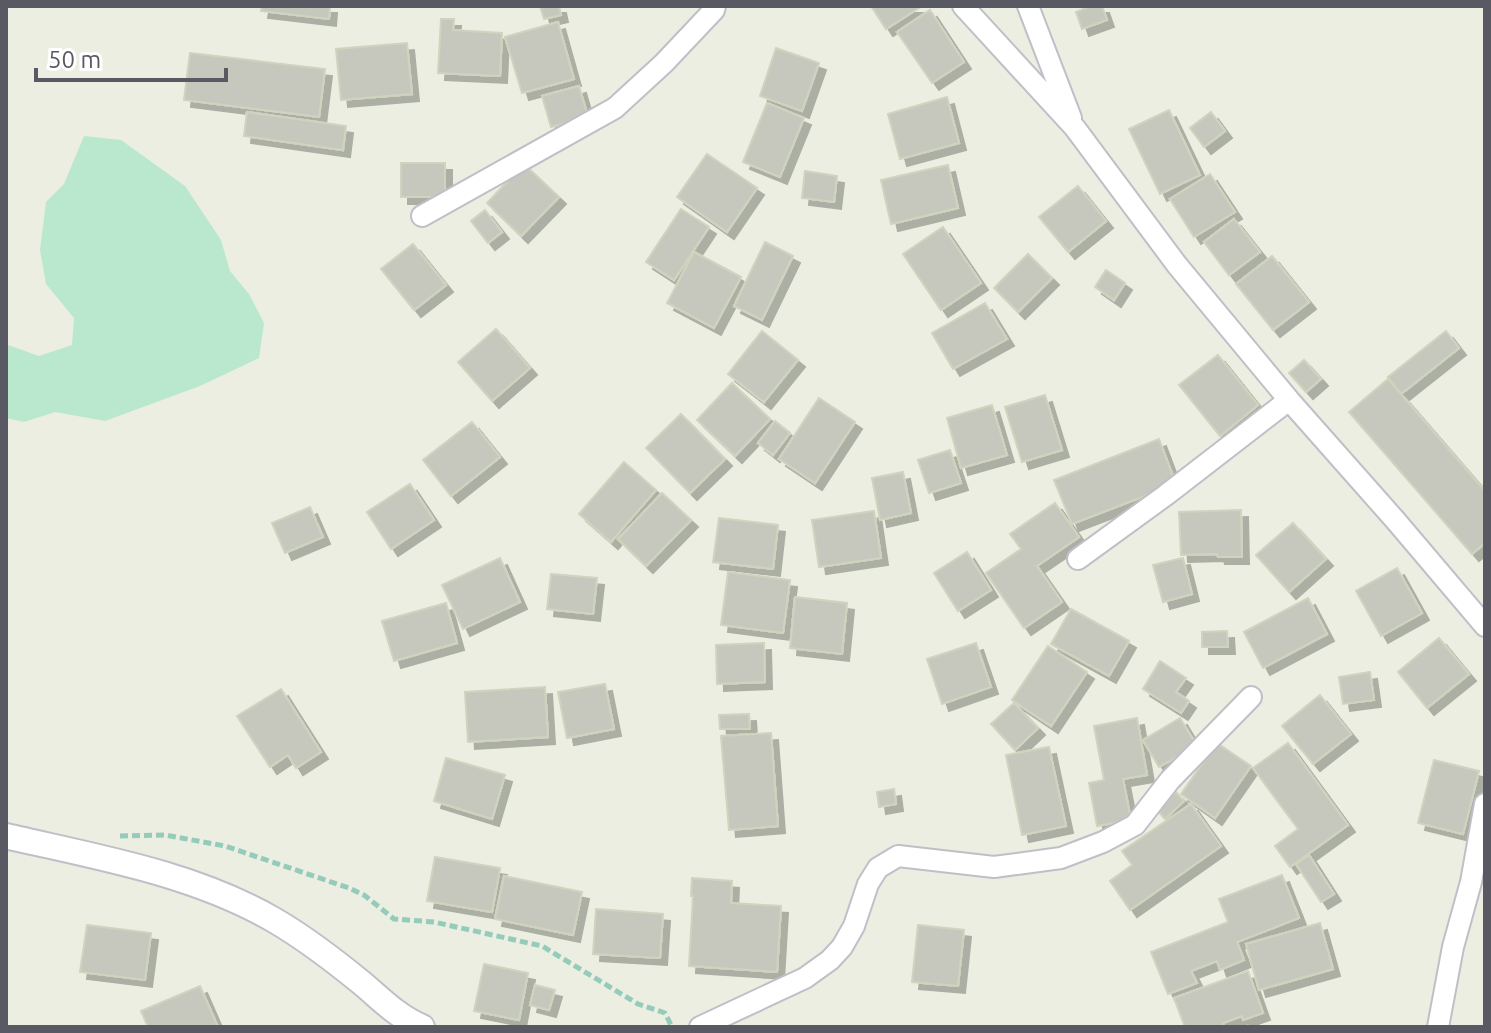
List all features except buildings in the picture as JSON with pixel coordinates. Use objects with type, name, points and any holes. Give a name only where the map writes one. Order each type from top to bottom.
[{"type":"street","points":[[422,216],[615,108],[664,63],[715,6]]},
{"type":"street","points":[[963,6],[1075,128],[1177,265],[1289,400],[1485,626]]},
{"type":"street","points":[[1028,6],[1075,128]]},
{"type":"street","points":[[1078,559],[1289,400]]},
{"type":"street","points":[[700,1027],[805,978],[830,960],[854,926],[868,884],[878,868],[898,856],[994,867],[1061,858],[1103,842],[1135,825],[1170,780],[1251,697]]},
{"type":"street","points":[[1438,1027],[1485,804]]},
{"type":"street","points":[[6,836],[164,874],[229,896],[310,944],[390,1009],[422,1027]]},
{"type":"path","points":[[82,853],[104,837],[121,836],[165,835],[225,846],[349,888],[364,895],[394,919],[434,922],[542,946],[638,1004],[665,1013],[672,1027]]},
{"type":"green space","points":[[84,136],[121,140],[185,186],[221,240],[230,271],[249,294],[264,323],[259,358],[200,386],[105,421],[55,412],[24,422],[6,418],[6,343],[39,356],[72,345],[74,318],[46,284],[40,250],[46,202],[64,184]]}]
